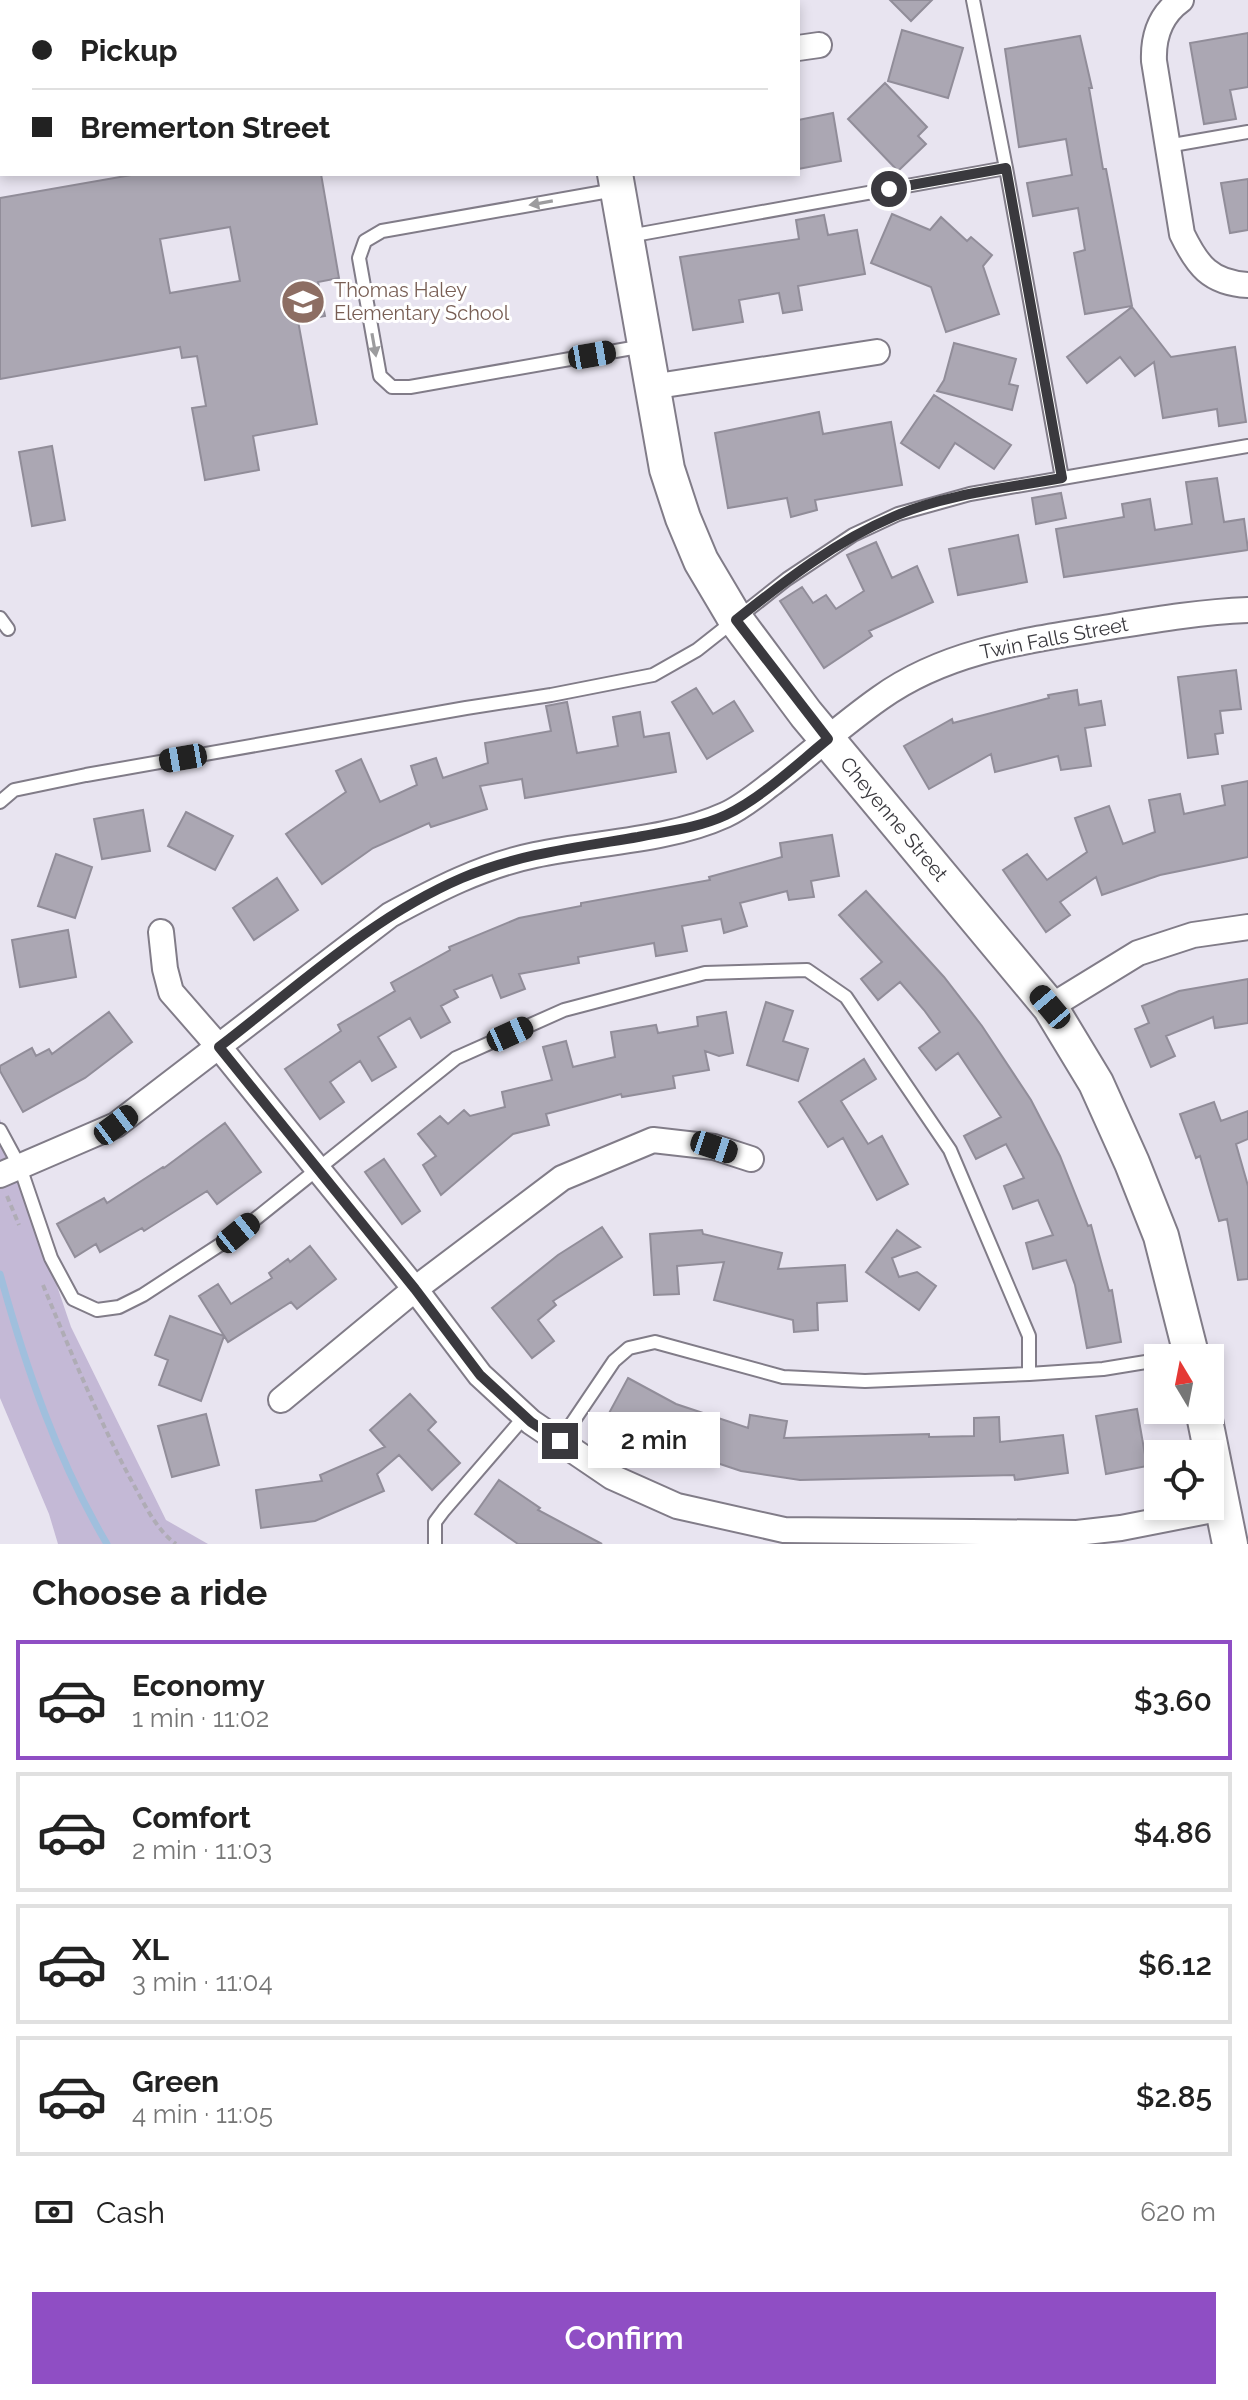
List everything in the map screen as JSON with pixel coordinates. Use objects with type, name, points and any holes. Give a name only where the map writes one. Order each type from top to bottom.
[{"type":"street","points":[[1181,0],[1161,20],[1153,44],[1182,234],[1195,260],[1209,274],[1248,285]]},
{"type":"street","name":"Cheyenne Street","points":[[617,182],[667,469],[701,561],[736,620],[828,739],[1050,1007],[1096,1083],[1132,1163],[1161,1236],[1185,1344]]},
{"type":"street","points":[[651,387],[877,352]]},
{"type":"street","name":"Twin Falls Street","points":[[8,1176],[116,1125],[390,915],[437,889],[496,865],[534,855],[693,827],[715,819],[751,799],[882,696],[926,671],[970,654],[1017,642],[1156,619],[1248,610]]},
{"type":"street","points":[[1050,1007],[1138,953],[1193,935],[1248,927]]},
{"type":"street","points":[[161,932],[171,992],[415,1289],[480,1375],[525,1416],[612,1477],[677,1506],[784,1530],[1077,1533],[1162,1520]]},
{"type":"street","points":[[281,1400],[415,1289],[562,1178],[653,1140],[714,1147],[751,1159]]},
{"type":"street","points":[[1224,1513],[1230,1544]]},
{"type":"lane","points":[[973,0],[1062,478]]},
{"type":"lane","points":[[1166,139],[1248,132]]},
{"type":"lane","points":[[626,237],[1006,168]]},
{"type":"lane","points":[[617,182],[382,231],[365,241],[359,258],[380,376],[392,387],[410,387],[644,346]]},
{"type":"lane","points":[[0,802],[14,790],[86,775],[653,675],[697,650],[787,579],[853,535],[898,514],[970,494],[1248,446]]},
{"type":"lane","points":[[0,1130],[8,1176],[73,1299],[97,1310],[119,1307],[143,1295],[238,1233],[456,1058],[564,1010],[705,973],[807,970],[846,997],[950,1150],[1029,1336],[1029,1374]]},
{"type":"lane","points":[[560,1441],[614,1361],[629,1348],[655,1342],[783,1377],[865,1381],[1029,1374],[1103,1369],[1144,1362]]},
{"type":"lane","points":[[435,1544],[435,1522],[525,1416]]},
{"type":"path","points":[[8,1176],[24,1238]]},
{"type":"path","points":[[41,1280],[110,1440],[147,1508],[168,1538],[176,1544]]},
{"type":"shaded area","points":[[0,1119],[71,1327],[166,1520],[208,1544],[58,1544],[49,1514],[0,1398]]},
{"type":"building","points":[[890,0],[932,0],[911,21]]},
{"type":"building","points":[[902,30],[963,48],[948,98],[888,81]]},
{"type":"building","points":[[1248,33],[1248,87],[1230,90],[1236,119],[1204,124],[1190,43]]},
{"type":"building","points":[[1080,36],[1092,88],[1089,88],[1103,169],[1106,169],[1132,306],[1085,314],[1074,253],[1085,250],[1078,208],[1033,216],[1027,183],[1072,175],[1066,139],[1019,147],[1005,49]]},
{"type":"building","points":[[885,83],[927,127],[918,136],[926,144],[898,171],[848,119]]},
{"type":"building","points":[[833,113],[841,161],[800,169],[800,120]]},
{"type":"building","points":[[126,176],[321,176],[339,278],[318,282],[325,316],[298,321],[317,424],[253,436],[259,470],[205,480],[192,408],[206,406],[197,356],[182,358],[180,347],[0,379],[0,198]],"holes":[[[230,227],[240,281],[170,293],[160,239]]]},
{"type":"building","points":[[1248,179],[1248,230],[1230,233],[1221,183]]},
{"type":"building","points":[[892,214],[930,230],[941,217],[967,241],[971,237],[992,255],[983,266],[999,314],[946,332],[931,287],[871,263]]},
{"type":"building","points":[[824,215],[828,235],[857,230],[865,274],[798,286],[802,310],[783,313],[779,293],[739,300],[743,322],[693,330],[680,257],[799,239],[796,220]]},
{"type":"building","points":[[1132,307],[1171,357],[1235,347],[1246,422],[1219,426],[1217,409],[1163,418],[1154,362],[1135,376],[1120,357],[1087,383],[1067,357]]},
{"type":"building","points":[[954,343],[1016,359],[1009,384],[1018,386],[1012,410],[937,391],[944,380]]},
{"type":"building","points":[[934,395],[1011,445],[994,469],[955,443],[939,468],[901,443]]},
{"type":"building","points":[[819,412],[823,434],[891,422],[902,485],[815,500],[817,510],[791,517],[787,498],[728,508],[715,433]]},
{"type":"building","points":[[52,446],[65,520],[32,526],[19,452]]},
{"type":"building","points":[[1217,478],[1224,522],[1244,519],[1248,550],[1064,577],[1056,529],[1124,517],[1122,504],[1150,499],[1155,530],[1192,524],[1186,482]]},
{"type":"building","points":[[1061,493],[1066,518],[1036,524],[1032,498]]},
{"type":"building","points":[[1018,535],[1027,582],[958,595],[949,549]]},
{"type":"building","points":[[876,542],[892,578],[917,566],[933,602],[869,631],[872,636],[824,668],[780,601],[802,587],[813,603],[826,595],[836,609],[864,591],[847,555]]},
{"type":"building","points":[[1236,670],[1241,709],[1220,711],[1223,733],[1215,734],[1218,754],[1188,758],[1178,677]]},
{"type":"building","points":[[696,688],[713,714],[734,701],[753,731],[707,759],[672,702]]},
{"type":"building","points":[[1077,690],[1079,705],[1101,701],[1105,725],[1085,728],[1091,766],[1061,770],[1058,756],[995,772],[991,754],[929,789],[904,746],[952,719],[953,723],[1049,698],[1048,695]]},
{"type":"building","points":[[567,702],[577,753],[618,746],[613,717],[640,712],[644,737],[669,733],[676,772],[525,798],[522,779],[480,786],[487,809],[431,827],[429,823],[373,848],[322,884],[286,834],[346,792],[336,771],[361,759],[380,802],[417,785],[411,766],[436,758],[443,778],[488,763],[485,743],[551,731],[546,706]]},
{"type":"building","points":[[1248,781],[1248,857],[1160,875],[1102,895],[1096,877],[1060,902],[1070,915],[1046,932],[1003,870],[1027,854],[1047,880],[1087,852],[1075,818],[1109,806],[1123,844],[1155,832],[1149,800],[1180,794],[1184,814],[1225,805],[1222,786]]},
{"type":"building","points":[[143,810],[150,851],[102,859],[94,819]]},
{"type":"building","points":[[186,812],[233,836],[215,870],[168,846]]},
{"type":"building","points":[[832,835],[839,876],[811,881],[814,897],[789,900],[787,891],[740,903],[747,926],[724,933],[721,919],[682,926],[687,951],[656,956],[654,943],[578,957],[579,963],[519,974],[525,989],[501,998],[492,975],[454,990],[458,997],[441,1006],[450,1022],[421,1038],[410,1018],[378,1037],[396,1067],[372,1081],[360,1061],[330,1082],[344,1102],[320,1119],[285,1069],[341,1031],[338,1025],[395,991],[391,983],[450,950],[449,947],[519,918],[581,906],[581,903],[710,880],[709,877],[782,857],[780,843]]},
{"type":"building","points":[[56,854],[92,867],[75,918],[38,906]]},
{"type":"building","points":[[277,878],[298,910],[254,940],[233,908]]},
{"type":"building","points":[[866,891],[944,977],[982,1026],[1031,1100],[1060,1156],[1088,1226],[1091,1225],[1109,1291],[1112,1290],[1121,1342],[1087,1348],[1075,1285],[1066,1260],[1033,1269],[1026,1243],[1053,1235],[1038,1200],[1013,1209],[1004,1186],[1024,1178],[1006,1144],[976,1159],[964,1136],[1001,1117],[958,1053],[936,1070],[919,1048],[940,1032],[924,1010],[900,982],[878,1000],[861,979],[882,962],[839,915]]},
{"type":"building","points":[[68,930],[76,977],[20,987],[12,940]]},
{"type":"building","points":[[1248,979],[1248,1023],[1215,1028],[1213,1017],[1166,1036],[1175,1056],[1151,1067],[1135,1029],[1149,1023],[1142,1006],[1179,991]]},
{"type":"building","points":[[766,1002],[793,1011],[783,1041],[808,1049],[798,1081],[747,1065]]},
{"type":"building","points":[[109,1012],[132,1042],[85,1078],[23,1112],[0,1066],[32,1048],[36,1056],[49,1049],[52,1054]]},
{"type":"building","points":[[726,1012],[733,1053],[719,1056],[705,1051],[709,1070],[673,1076],[675,1088],[622,1097],[621,1094],[546,1114],[549,1125],[513,1134],[441,1195],[423,1165],[436,1156],[418,1134],[440,1116],[448,1124],[464,1110],[470,1116],[505,1107],[502,1092],[552,1080],[543,1047],[566,1041],[573,1067],[615,1057],[611,1032],[656,1025],[658,1033],[698,1026],[697,1017]]},
{"type":"building","points":[[864,1059],[876,1079],[841,1101],[868,1144],[882,1136],[908,1184],[877,1200],[843,1138],[828,1147],[799,1102]]},
{"type":"building","points":[[1214,1102],[1221,1121],[1248,1111],[1248,1139],[1236,1144],[1248,1186],[1248,1279],[1238,1280],[1227,1219],[1219,1221],[1200,1156],[1196,1158],[1180,1114]]},
{"type":"building","points":[[225,1123],[261,1172],[217,1204],[207,1191],[144,1231],[142,1228],[100,1252],[96,1244],[75,1257],[57,1224],[104,1198],[107,1203],[164,1168]]},
{"type":"building","points":[[384,1159],[420,1211],[402,1224],[365,1172]]},
{"type":"building","points":[[602,1227],[622,1257],[553,1301],[556,1305],[538,1320],[554,1341],[532,1358],[492,1308],[558,1255]]},
{"type":"building","points":[[702,1230],[703,1234],[782,1253],[778,1269],[845,1265],[847,1301],[817,1303],[818,1330],[794,1332],[793,1320],[714,1300],[724,1262],[677,1266],[679,1294],[654,1295],[650,1234]]},
{"type":"building","points":[[897,1230],[920,1247],[892,1258],[899,1277],[917,1272],[936,1286],[919,1310],[866,1272]]},
{"type":"building","points":[[310,1246],[336,1279],[297,1309],[291,1302],[228,1342],[199,1296],[218,1284],[231,1304],[272,1278],[269,1273]]},
{"type":"building","points":[[170,1316],[224,1336],[201,1401],[159,1385],[168,1360],[155,1355]]},
{"type":"building","points":[[628,1378],[676,1404],[748,1428],[750,1415],[787,1421],[784,1438],[929,1434],[929,1437],[974,1436],[974,1418],[999,1417],[1000,1442],[1063,1435],[1068,1473],[1015,1480],[1014,1475],[800,1480],[741,1471],[666,1446],[608,1415]]},
{"type":"building","points":[[410,1394],[436,1422],[428,1430],[460,1463],[432,1490],[399,1455],[377,1474],[384,1491],[315,1521],[261,1528],[256,1490],[322,1481],[320,1475],[385,1447],[370,1430]]},
{"type":"building","points":[[1137,1409],[1144,1467],[1106,1474],[1096,1416]]},
{"type":"building","points":[[206,1414],[219,1465],[172,1477],[158,1426]]},
{"type":"building","points":[[499,1480],[540,1508],[538,1510],[602,1544],[518,1544],[475,1514]]},
{"type":"waterway","points":[[0,1274],[44,1413],[73,1480],[107,1544]]},
{"type":"place","name":"Thomas Haley Elementary School","points":[[303,302]]},
{"type":"route","points":[[560,1441],[531,1422],[480,1375],[415,1289],[219,1047],[390,915],[437,889],[496,865],[534,855],[693,827],[727,814],[751,799],[828,739],[736,620],[787,579],[853,535],[898,514],[970,494],[1062,478],[1006,168],[889,189]]}]
